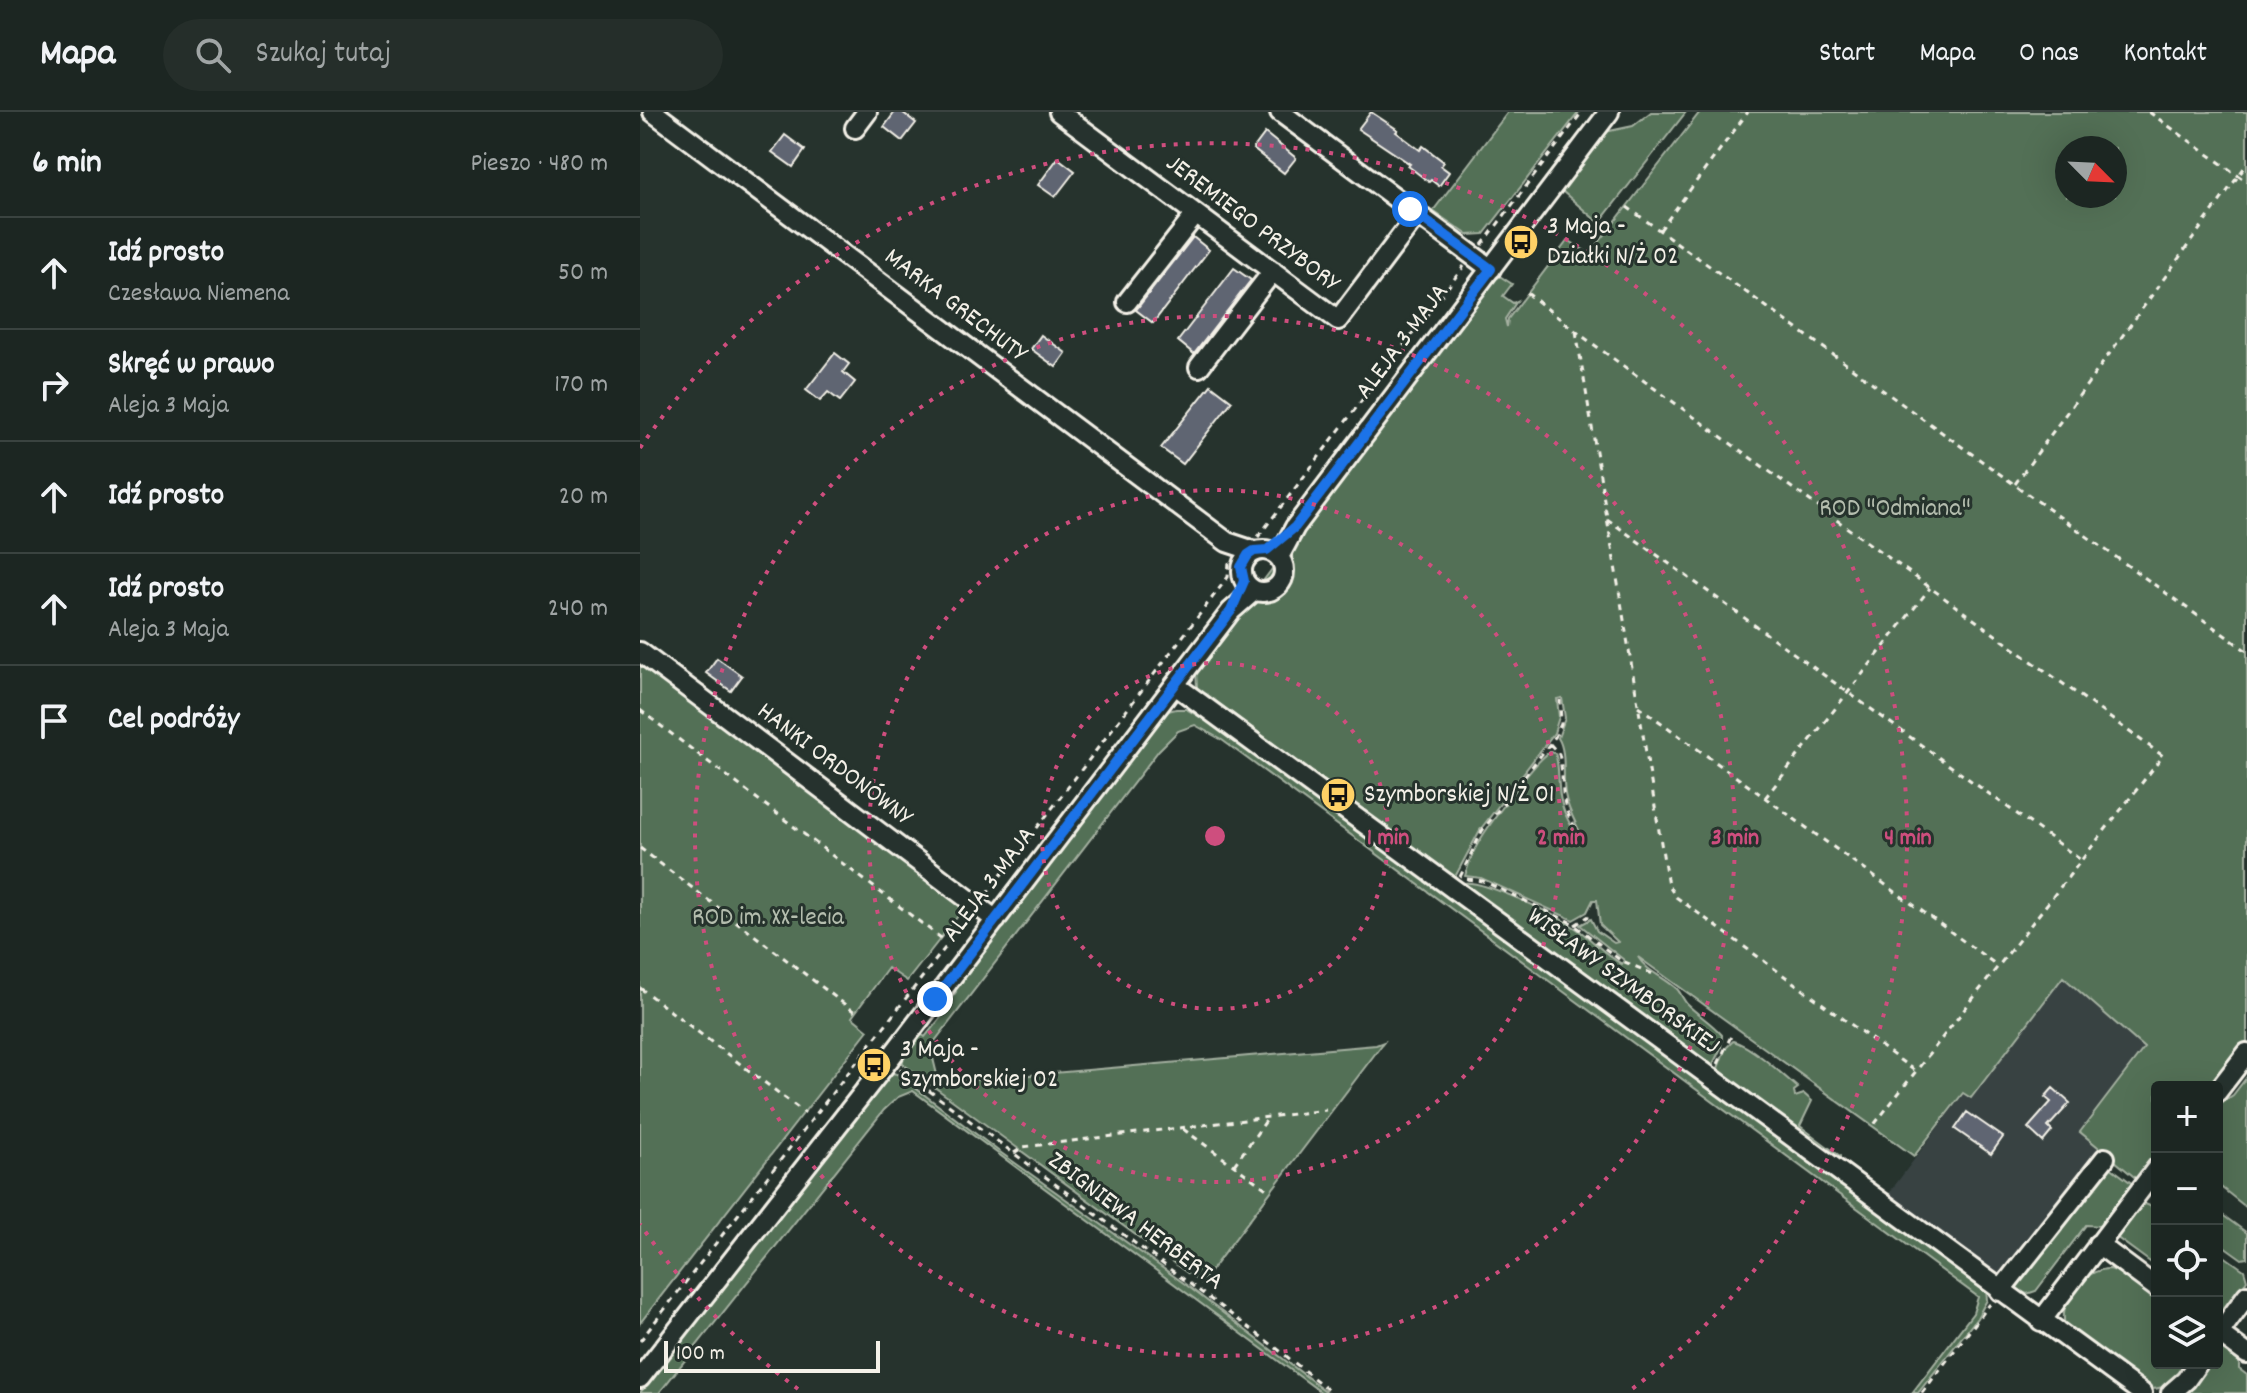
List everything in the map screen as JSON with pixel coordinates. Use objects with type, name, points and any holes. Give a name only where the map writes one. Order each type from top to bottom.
[{"type":"street","name":"MARKA GRECHUTY","points":[[653,112],[1227,542],[1263,549]]},
{"type":"street","points":[[855,128],[867,112]]},
{"type":"street","name":"JEREMIEGO PRZYBORY","points":[[1059,112],[1338,320],[1417,215]]},
{"type":"street","points":[[1280,112],[1491,269]]},
{"type":"street","name":"ALEJA 3 MAJA","points":[[1263,549],[1295,527],[1609,112]]},
{"type":"street","points":[[1127,302],[1196,214]]},
{"type":"street","points":[[1199,367],[1273,271]]},
{"type":"street","name":"MARKA GRECHUTY","points":[[1227,542],[1240,577]]},
{"type":"street","points":[[1263,549],[1284,570],[1280,583],[1268,591],[1240,577],[1243,561],[1263,549]]},
{"type":"street","name":"ALEJA 3 MAJA","points":[[640,1378],[996,920],[1231,611],[1240,577]]},
{"type":"street","name":"HANKI ORDONÓWNY","points":[[640,652],[996,920]]},
{"type":"street","name":"WISŁAWY SZYMBORSKIEJ","points":[[1175,685],[1456,884],[1710,1077],[2142,1393]]},
{"type":"street","points":[[2223,1084],[2247,1053]]},
{"type":"street","points":[[2000,1291],[2105,1158]]},
{"type":"street","points":[[2041,1321],[2151,1176]]},
{"type":"street","points":[[2098,1244],[2151,1284]]},
{"type":"street","points":[[2223,1327],[2247,1295]]},
{"type":"street","points":[[2223,1337],[2247,1354]]},
{"type":"street","points":[[2171,1393],[2194,1369]]},
{"type":"path","points":[[1476,252],[1582,112]]},
{"type":"path","points":[[1660,230],[1748,112]]},
{"type":"path","points":[[2149,112],[2247,182]]},
{"type":"path","points":[[2015,484],[2247,164]]},
{"type":"path","points":[[1627,207],[2247,651]]},
{"type":"path","points":[[1263,549],[1259,536],[1467,263]]},
{"type":"path","points":[[1527,293],[2163,756],[1873,1126]]},
{"type":"path","points":[[1576,331],[1668,885],[1672,893],[1915,1071]]},
{"type":"path","points":[[1607,518],[2081,860]]},
{"type":"path","points":[[980,903],[1230,571],[1240,577]]},
{"type":"path","points":[[1224,581],[1240,577]]},
{"type":"path","points":[[1765,798],[1930,588]]},
{"type":"path","points":[[1456,884],[1482,831],[1550,744],[1561,724],[1560,700]]},
{"type":"path","points":[[1638,706],[1998,966]]},
{"type":"path","points":[[640,710],[941,938]]},
{"type":"path","points":[[1550,744],[1559,754],[1562,799],[1576,829]]},
{"type":"path","points":[[640,848],[856,1013]]},
{"type":"path","points":[[1456,884],[1483,881],[1575,925],[1620,960],[1653,974]]},
{"type":"path","points":[[640,1341],[974,910]]},
{"type":"path","points":[[1575,925],[1589,916]]},
{"type":"path","points":[[640,988],[805,1113]]},
{"type":"path","points":[[1710,1077],[1732,1034]]},
{"type":"path","name":"ZBIGNIEWA HERBERTA","points":[[915,1080],[1332,1393]]},
{"type":"path","points":[[1013,1154],[1023,1147],[1326,1110]]},
{"type":"path","points":[[1234,1165],[1268,1118]]},
{"type":"path","points":[[1183,1129],[1268,1190]]},
{"type":"path","points":[[1922,1393],[2000,1291]]},
{"type":"shaded area","points":[[2062,977],[2144,1048],[2081,1132],[2103,1152],[2002,1280],[1886,1197],[1964,1093],[1971,1097]]},
{"type":"green space","points":[[1508,112],[1579,112],[1484,234],[1468,235],[1433,211]]},
{"type":"green space","points":[[1651,112],[1686,112],[1599,223],[1562,191],[1605,132],[1633,126]]},
{"type":"green space","name":"ROD \"Odmiana\"","points":[[1700,112],[2247,112],[2247,1041],[2216,1081],[2151,1081],[2151,1163],[2138,1180],[2080,1132],[2144,1048],[2063,977],[1971,1098],[1963,1093],[1914,1156],[1638,957],[1677,989],[1688,1005],[1722,1035],[1721,1048],[1711,1068],[1684,1048],[1681,1042],[1675,1041],[1464,885],[1473,883],[1503,892],[1554,916],[1577,929],[1622,964],[1624,960],[1580,925],[1591,919],[1597,931],[1614,943],[1618,942],[1600,925],[1597,900],[1593,900],[1587,912],[1573,920],[1481,878],[1465,876],[1474,850],[1489,826],[1550,752],[1555,753],[1556,757],[1564,811],[1575,832],[1579,830],[1565,794],[1563,757],[1558,738],[1565,718],[1562,698],[1557,699],[1559,717],[1554,733],[1480,830],[1455,877],[1206,694],[1203,696],[1197,688],[1196,670],[1495,273],[1512,284],[1503,296],[1513,303],[1517,301],[1505,319],[1507,327],[1508,319],[1568,240],[1590,254]]},
{"type":"green space","name":"ROD im. XX-lecia","points":[[640,665],[965,907],[907,981],[888,968],[852,1017],[868,1030],[640,1323]]},
{"type":"green space","points":[[1186,709],[1200,717],[1203,713],[1986,1290],[1987,1300],[1977,1318],[1918,1393],[1912,1393],[1973,1313],[1978,1297],[1222,740],[1195,725],[1178,731],[1159,750],[931,1050],[939,1083],[1384,1042],[1203,1281],[1201,1283],[903,1064],[902,1054],[918,1032],[925,1037],[951,1005],[948,1003],[956,992],[952,989],[1152,726],[1155,727],[1168,711]]},
{"type":"green space","points":[[1733,1041],[1758,1055],[1798,1088],[1794,1091],[1795,1097],[1804,1094],[1812,1101],[1800,1126],[1840,1159],[1837,1161],[1717,1071],[1725,1049]]},
{"type":"green space","points":[[897,1074],[997,1150],[1185,1284],[1328,1393],[1322,1393],[913,1091],[898,1097],[884,1110],[659,1393],[640,1393],[886,1075]]},
{"type":"green space","points":[[2247,1077],[2247,1208],[2223,1189],[2223,1102],[2233,1095]]},
{"type":"green space","points":[[2110,1167],[2134,1185],[2102,1226],[2086,1225],[2036,1291],[2027,1294],[2011,1287],[2104,1168]]},
{"type":"green space","points":[[2138,1201],[2151,1206],[2151,1263],[2112,1234]]},
{"type":"green space","points":[[2223,1215],[2247,1233],[2247,1258],[2242,1259],[2223,1245]]},
{"type":"green space","points":[[2223,1255],[2244,1270],[2247,1280],[2223,1314]]},
{"type":"green space","points":[[2110,1269],[2124,1274],[2151,1294],[2151,1369],[2184,1369],[2177,1379],[2155,1389],[2147,1389],[2066,1329],[2064,1319],[2068,1298],[2081,1281],[2100,1270]]},
{"type":"green space","points":[[2223,1349],[2239,1361],[2239,1369],[2247,1375],[2247,1393],[2182,1393],[2200,1369],[2223,1369]]},
{"type":"building","points":[[895,112],[902,112],[916,123],[902,141],[884,127]]},
{"type":"building","points":[[1371,112],[1420,150],[1423,146],[1444,162],[1441,166],[1449,172],[1439,186],[1431,180],[1429,182],[1408,166],[1410,164],[1358,129]]},
{"type":"building","points":[[1265,133],[1296,158],[1284,173],[1253,149]]},
{"type":"building","points":[[785,135],[805,150],[793,167],[772,152]]},
{"type":"building","points":[[1058,158],[1075,171],[1055,197],[1038,185]]},
{"type":"building","points":[[1193,237],[1209,250],[1153,323],[1136,310]]},
{"type":"building","points":[[1234,268],[1251,280],[1194,354],[1178,341]]},
{"type":"building","points":[[1041,335],[1066,353],[1056,367],[1031,349]]},
{"type":"building","points":[[835,353],[849,364],[843,372],[855,382],[840,401],[828,392],[820,401],[806,390]]},
{"type":"building","points":[[1211,385],[1232,401],[1183,464],[1161,448]]},
{"type":"building","points":[[717,658],[742,676],[731,691],[706,673]]},
{"type":"building","points":[[2053,1088],[2070,1103],[2048,1127],[2052,1131],[2043,1142],[2028,1128],[2051,1102],[2045,1097]]},
{"type":"building","points":[[1967,1112],[2003,1137],[1991,1154],[1955,1129]]},
{"type":"place","name":"3 Maja - Działki N/Ż 02","points":[[1521,242]]},
{"type":"place","name":"Szymborskiej N/Ż 01","points":[[1338,795]]},
{"type":"place","name":"3 Maja - Szymborskiej 02","points":[[874,1065]]},
{"type":"route","points":[[935,999],[1231,611],[1244,581],[1243,561],[1254,551],[1267,550],[1295,527],[1491,269],[1410,209]]}]
